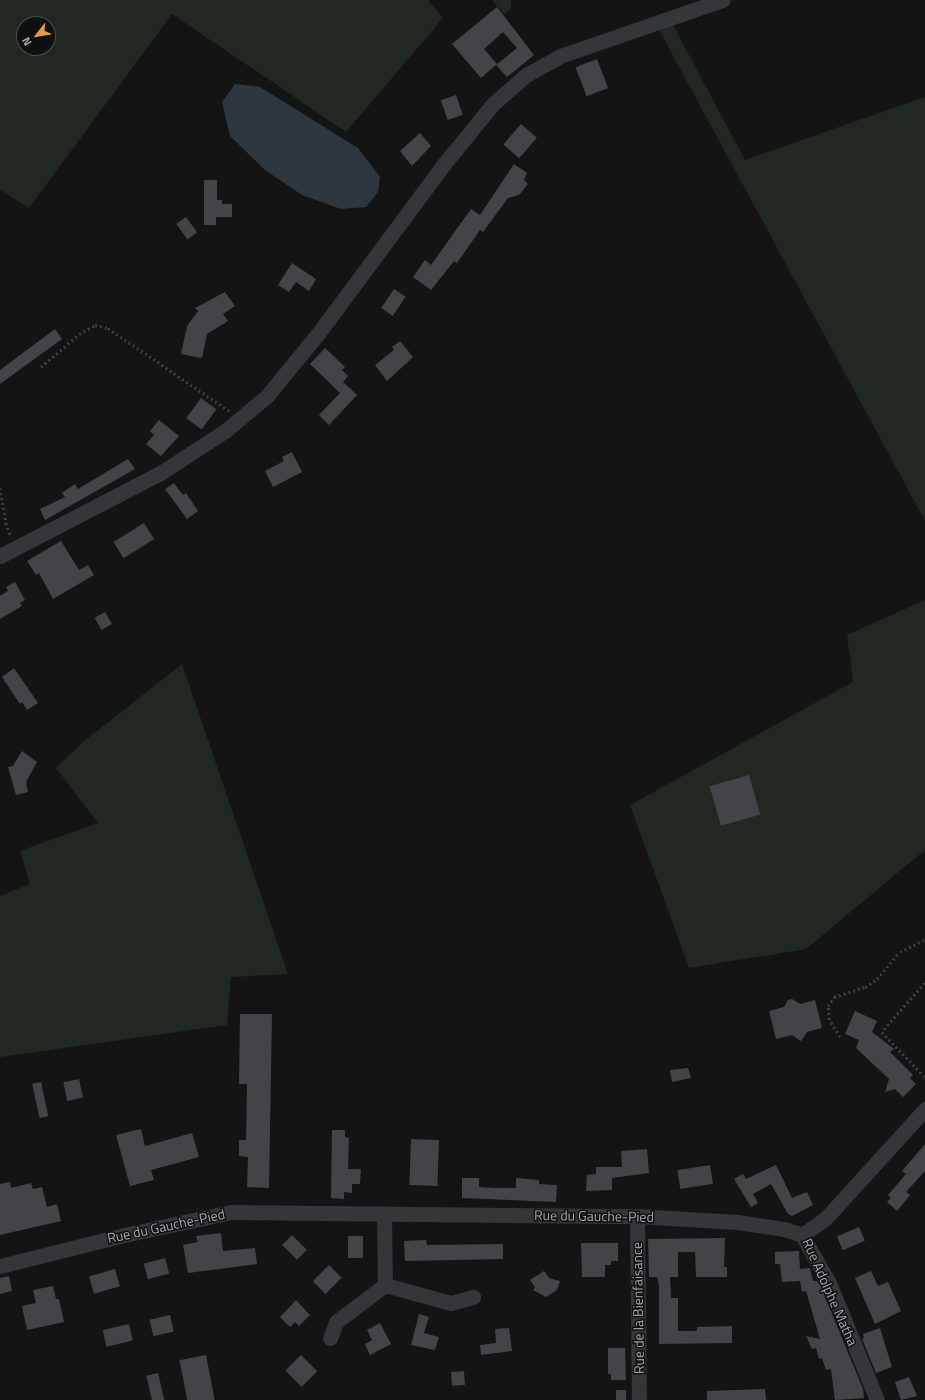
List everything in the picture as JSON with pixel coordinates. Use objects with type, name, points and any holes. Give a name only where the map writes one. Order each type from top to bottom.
[{"type":"street","points":[[0,556],[162,472],[241,419],[267,396],[317,335],[444,164],[511,86],[526,75],[560,56],[723,0]]},
{"type":"street","name":"Rue Adolphe Matha","points":[[877,1400],[829,1283],[802,1235],[825,1219],[925,1109]]},
{"type":"street","name":"Rue du Gauche-Pied","points":[[0,1266],[124,1235],[230,1212],[384,1215],[637,1216],[737,1222],[784,1229],[802,1235]]},
{"type":"street","points":[[384,1215],[385,1285]]},
{"type":"street","name":"Rue de la Bienfaisance","points":[[637,1216],[640,1400]]},
{"type":"street","points":[[385,1285],[451,1303],[474,1297]]},
{"type":"street","points":[[330,1338],[336,1322],[385,1285]]},
{"type":"path","points":[[41,367],[79,334],[95,326],[108,328],[241,419]]},
{"type":"path","points":[[0,488],[6,523],[16,549]]},
{"type":"path","points":[[840,1037],[829,1020],[828,1006],[834,997],[865,987],[877,980],[900,952],[925,938]]},
{"type":"path","points":[[925,983],[882,1032],[925,1078]]},
{"type":"shaded area","points":[[0,0],[428,0],[443,18],[346,132],[172,14],[29,208],[0,190]]},
{"type":"shaded area","points":[[492,0],[511,0],[511,9],[504,14]]},
{"type":"shaded area","points":[[672,23],[745,160],[925,97],[925,521],[659,30]]},
{"type":"shaded area","points":[[235,84],[260,87],[358,148],[380,177],[378,192],[366,207],[341,209],[302,195],[265,170],[230,136],[222,102]]},
{"type":"shaded area","points":[[925,600],[925,850],[806,949],[689,968],[630,805],[853,682],[847,635]]},
{"type":"shaded area","points":[[182,664],[288,974],[231,977],[227,1025],[0,1057],[0,896],[30,884],[20,851],[98,823],[56,768],[83,742]]},
{"type":"building","points":[[497,7],[534,55],[507,77],[496,65],[517,48],[503,32],[484,49],[497,64],[481,78],[452,44]]},
{"type":"building","points":[[597,59],[608,88],[587,96],[576,67]]},
{"type":"building","points":[[456,95],[463,115],[448,120],[441,100]]},
{"type":"building","points":[[521,124],[537,138],[519,158],[503,144]]},
{"type":"building","points":[[420,133],[431,146],[412,166],[400,151]]},
{"type":"building","points":[[514,164],[527,173],[524,180],[528,184],[519,195],[508,198],[483,232],[480,230],[457,263],[454,261],[431,290],[413,277],[425,260],[431,265],[471,209],[480,215]]},
{"type":"building","points":[[204,180],[217,180],[217,200],[222,200],[222,204],[232,204],[232,217],[216,217],[216,225],[204,225]]},
{"type":"building","points":[[186,217],[197,232],[187,239],[176,224]]},
{"type":"building","points":[[292,263],[316,279],[309,291],[296,282],[289,292],[278,285]]},
{"type":"building","points":[[394,289],[406,297],[393,316],[381,308]]},
{"type":"building","points":[[225,292],[235,306],[223,314],[228,321],[207,334],[202,358],[181,354],[187,326],[198,311],[195,308]]},
{"type":"building","points":[[55,329],[62,339],[0,384],[0,370]]},
{"type":"building","points":[[400,341],[413,357],[387,381],[375,365],[394,350],[392,347]]},
{"type":"building","points":[[325,348],[345,367],[342,370],[348,376],[343,382],[357,395],[329,425],[319,415],[340,393],[310,364]]},
{"type":"building","points":[[201,398],[216,409],[202,429],[186,418]]},
{"type":"building","points":[[159,420],[179,436],[161,456],[146,444],[154,435],[150,431]]},
{"type":"building","points":[[292,452],[302,472],[273,487],[265,471],[284,461],[282,457]]},
{"type":"building","points":[[128,459],[135,469],[45,520],[40,509],[65,497],[62,493],[75,484],[78,489]]},
{"type":"building","points":[[174,483],[183,495],[186,493],[198,511],[187,519],[165,489]]},
{"type":"building","points":[[144,523],[154,539],[124,558],[113,542]]},
{"type":"building","points":[[61,541],[79,570],[88,565],[94,575],[53,599],[39,573],[36,575],[27,561]]},
{"type":"building","points":[[15,582],[25,600],[20,603],[22,606],[0,619],[0,596],[8,591],[6,587]]},
{"type":"building","points":[[105,612],[112,624],[102,630],[95,618]]},
{"type":"building","points":[[14,668],[38,703],[27,710],[22,702],[20,704],[2,677]]},
{"type":"building","points":[[22,751],[37,762],[26,782],[28,792],[16,795],[8,767],[13,766]]},
{"type":"building","points":[[749,775],[760,814],[721,826],[710,786]]},
{"type":"building","points":[[792,999],[800,1004],[815,1000],[822,1028],[807,1032],[801,1041],[792,1035],[776,1039],[769,1011],[784,1007],[788,1000]]},
{"type":"building","points":[[855,1011],[877,1021],[872,1032],[894,1049],[890,1052],[913,1075],[910,1078],[916,1084],[903,1097],[895,1089],[885,1092],[889,1079],[856,1048],[859,1040],[845,1034]]},
{"type":"building","points":[[240,1014],[272,1014],[269,1188],[247,1187],[248,1157],[239,1156],[239,1140],[246,1140],[247,1084],[239,1084]]},
{"type":"building","points":[[688,1068],[691,1078],[672,1082],[670,1070]]},
{"type":"building","points":[[79,1079],[83,1098],[67,1101],[63,1082]]},
{"type":"building","points":[[41,1082],[48,1116],[39,1118],[32,1084]]},
{"type":"building","points":[[141,1129],[145,1146],[192,1133],[199,1157],[151,1170],[154,1180],[130,1186],[116,1135]]},
{"type":"building","points":[[332,1130],[345,1130],[345,1137],[349,1138],[348,1169],[361,1169],[360,1184],[352,1184],[352,1193],[344,1192],[344,1199],[331,1198]]},
{"type":"building","points":[[411,1139],[439,1140],[437,1186],[409,1185]]},
{"type":"building","points":[[925,1144],[925,1171],[906,1192],[910,1195],[897,1211],[887,1202],[891,1198],[888,1195],[906,1174],[902,1171]]},
{"type":"building","points":[[647,1149],[649,1173],[612,1178],[612,1190],[586,1191],[587,1175],[596,1174],[596,1167],[622,1167],[621,1151]]},
{"type":"building","points":[[710,1165],[713,1184],[680,1189],[677,1170]]},
{"type":"building","points":[[776,1165],[792,1198],[807,1192],[813,1205],[792,1216],[788,1214],[771,1184],[753,1194],[758,1203],[751,1207],[734,1179],[743,1174],[746,1179]]},
{"type":"building","points":[[462,1178],[479,1178],[479,1187],[494,1188],[516,1188],[516,1178],[539,1180],[539,1184],[557,1185],[556,1202],[462,1198]]},
{"type":"building","points":[[10,1182],[11,1188],[31,1183],[33,1189],[42,1187],[47,1207],[57,1204],[61,1221],[0,1235],[0,1184]]},
{"type":"building","points":[[859,1227],[865,1241],[843,1250],[837,1236]]},
{"type":"building","points":[[221,1233],[223,1251],[255,1248],[257,1264],[188,1273],[183,1245],[198,1242],[196,1236]]},
{"type":"building","points":[[292,1235],[307,1250],[297,1260],[282,1245]]},
{"type":"building","points":[[348,1236],[363,1236],[363,1258],[348,1258]]},
{"type":"building","points":[[725,1238],[724,1267],[727,1267],[727,1277],[696,1277],[695,1252],[678,1252],[678,1277],[670,1277],[671,1298],[678,1298],[678,1331],[697,1331],[697,1327],[732,1326],[732,1343],[659,1344],[659,1285],[657,1277],[649,1277],[648,1239]]},
{"type":"building","points":[[426,1240],[427,1245],[503,1244],[503,1259],[405,1261],[404,1241]]},
{"type":"building","points":[[581,1243],[618,1243],[618,1261],[611,1261],[611,1265],[605,1265],[605,1277],[582,1277]]},
{"type":"building","points":[[799,1251],[800,1269],[810,1268],[813,1281],[817,1281],[821,1287],[863,1389],[864,1398],[835,1400],[831,1369],[826,1370],[822,1358],[819,1359],[816,1348],[812,1349],[806,1336],[820,1339],[806,1291],[802,1292],[800,1281],[782,1282],[780,1264],[775,1264],[775,1252]]},
{"type":"building","points":[[165,1258],[169,1273],[148,1279],[144,1264]]},
{"type":"building","points":[[329,1265],[342,1278],[325,1294],[313,1281]]},
{"type":"building","points":[[115,1269],[120,1286],[94,1294],[89,1276]]},
{"type":"building","points":[[544,1271],[549,1278],[560,1281],[557,1290],[546,1297],[533,1290],[535,1287],[530,1280]]},
{"type":"building","points":[[871,1271],[878,1286],[888,1282],[901,1311],[875,1324],[855,1278]]},
{"type":"building","points":[[9,1276],[12,1291],[0,1294],[0,1278]]},
{"type":"building","points":[[53,1286],[56,1299],[59,1299],[64,1322],[27,1330],[22,1306],[36,1303],[33,1290]]},
{"type":"building","points":[[296,1300],[310,1315],[299,1326],[295,1322],[290,1327],[280,1317]]},
{"type":"building","points":[[419,1314],[429,1317],[424,1333],[439,1337],[435,1350],[411,1345]]},
{"type":"building","points":[[170,1315],[174,1332],[153,1336],[150,1320]]},
{"type":"building","points":[[380,1323],[391,1344],[370,1355],[365,1344],[372,1340],[367,1330]]},
{"type":"building","points":[[129,1324],[133,1341],[107,1347],[103,1330]]},
{"type":"building","points":[[509,1328],[512,1351],[481,1355],[480,1345],[496,1343],[495,1329]]},
{"type":"building","points":[[880,1328],[892,1367],[876,1373],[862,1339],[864,1338],[863,1334]]},
{"type":"building","points":[[608,1348],[625,1348],[626,1380],[611,1380],[611,1374],[608,1374]]},
{"type":"building","points":[[206,1355],[215,1400],[187,1400],[179,1360]]},
{"type":"building","points":[[301,1355],[317,1371],[302,1387],[285,1371]]},
{"type":"building","points":[[464,1371],[465,1385],[452,1386],[451,1372]]},
{"type":"building","points":[[158,1373],[164,1400],[152,1400],[146,1376]]},
{"type":"building","points":[[909,1377],[917,1396],[901,1400],[895,1382]]},
{"type":"building","points":[[765,1389],[766,1400],[707,1400],[707,1391]]},
{"type":"building","points":[[616,1390],[626,1390],[626,1400],[616,1400]]}]
